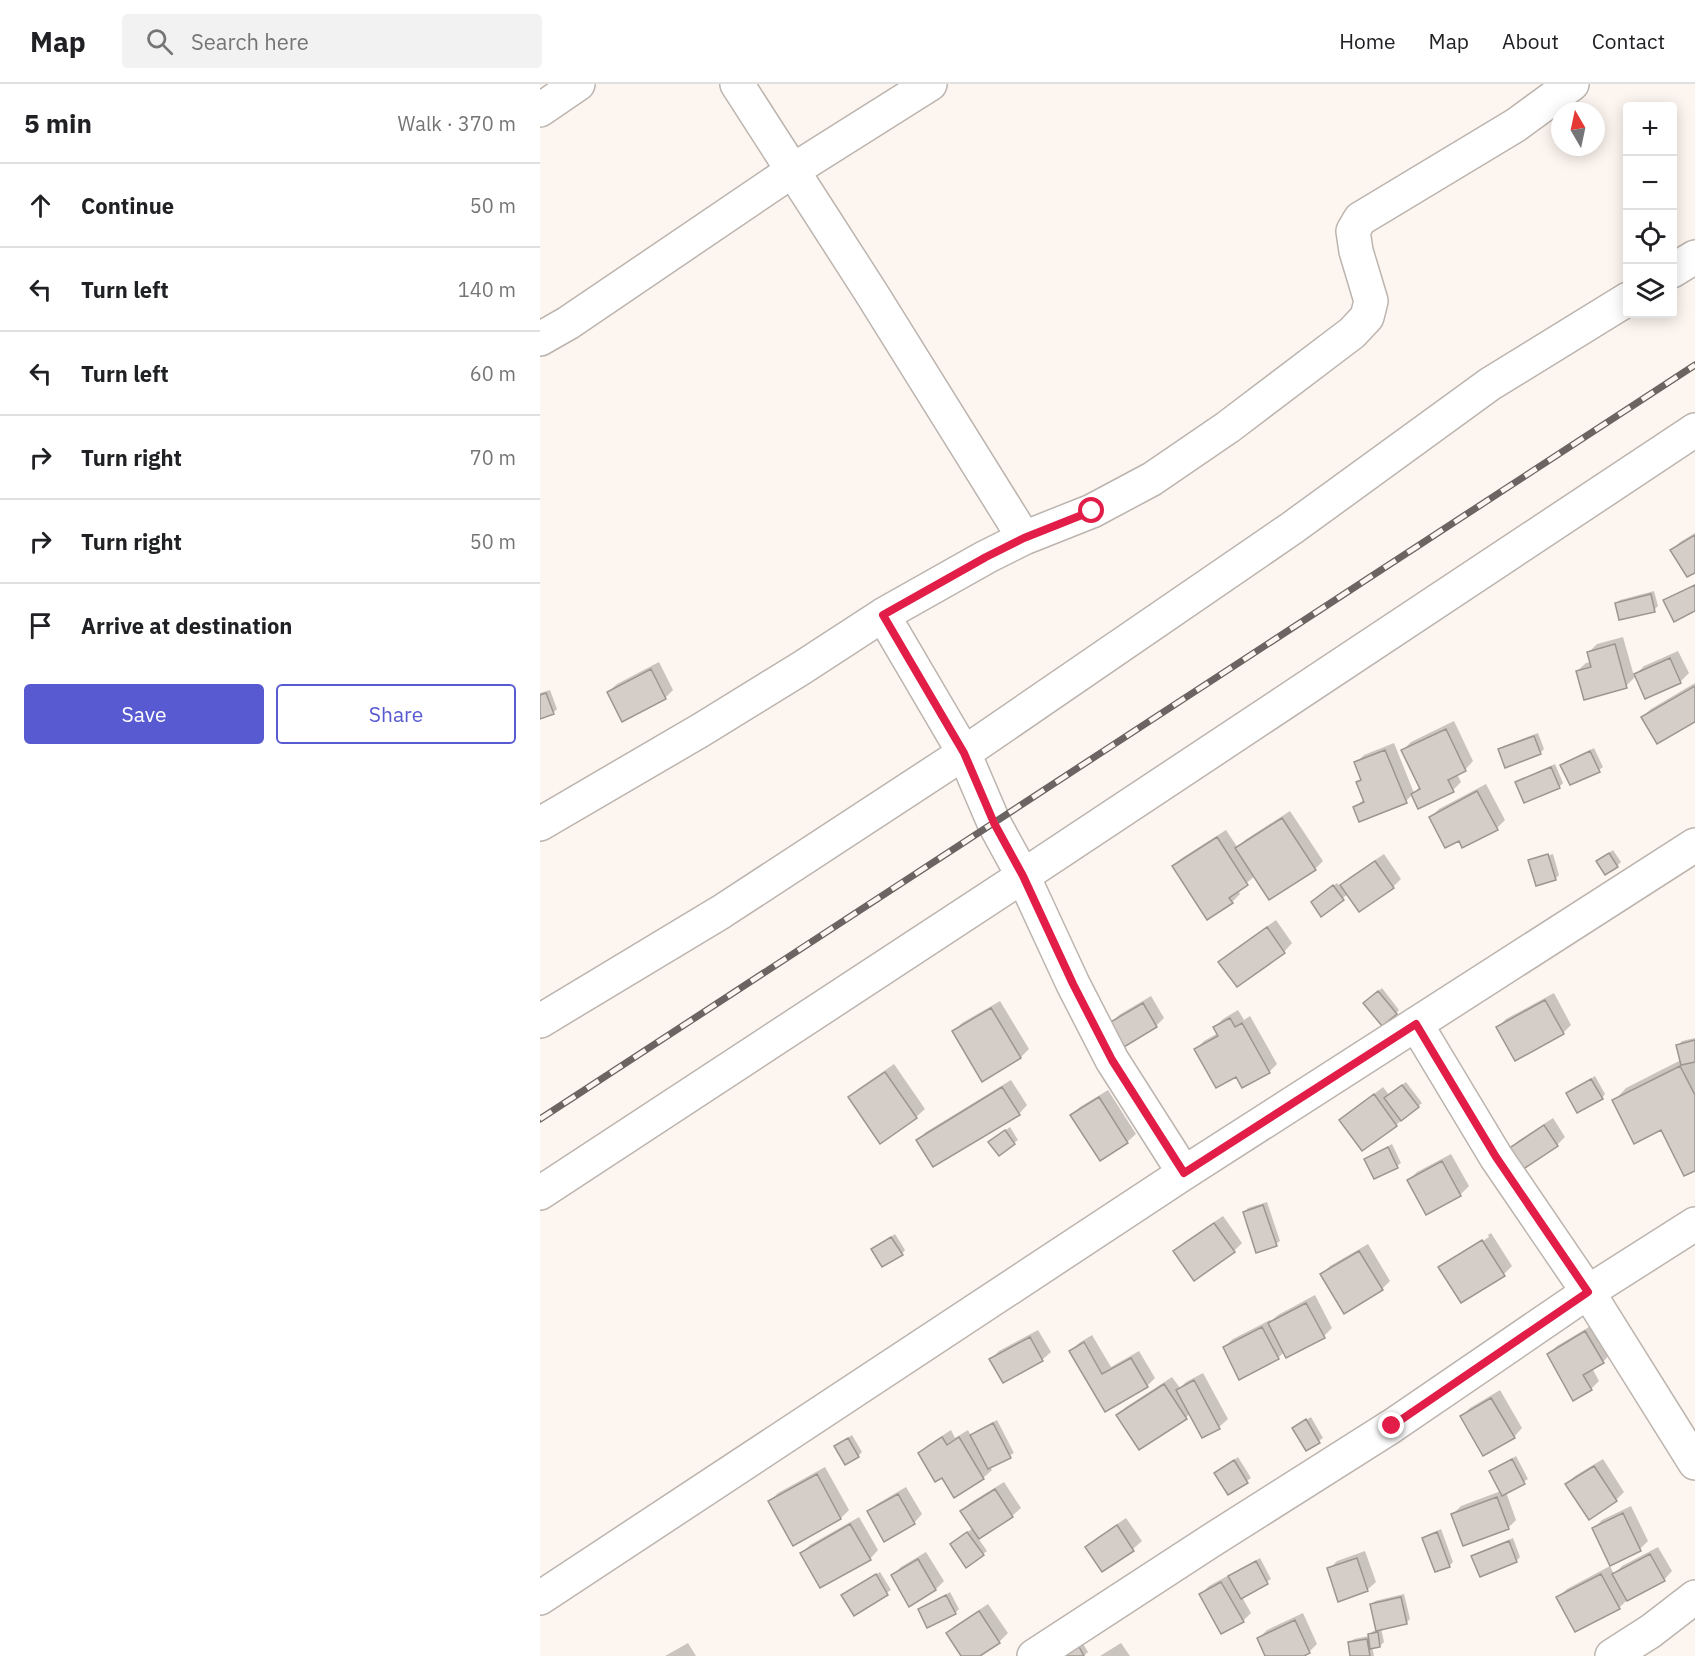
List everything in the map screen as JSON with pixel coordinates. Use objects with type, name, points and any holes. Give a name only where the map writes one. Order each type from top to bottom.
[{"type":"street","points":[[540,110],[578,84]]},
{"type":"street","points":[[737,84],[872,294],[1024,538]]},
{"type":"street","points":[[540,339],[568,323],[792,171],[930,84]]},
{"type":"street","points":[[540,824],[701,730],[883,615],[986,557],[1024,538],[1092,511],[1152,479],[1228,427],[1352,333],[1366,316],[1371,301],[1356,251],[1353,231],[1360,219],[1516,125],[1572,84]]},
{"type":"street","points":[[1677,268],[1695,257]]},
{"type":"street","points":[[540,1021],[721,912],[964,753],[1292,528],[1490,384],[1623,301]]},
{"type":"street","points":[[540,1193],[1689,444]]},
{"type":"street","points":[[883,615],[964,753],[994,823],[1023,876],[1073,984],[1112,1060],[1184,1173]]},
{"type":"street","points":[[540,1598],[1184,1173],[1695,846]]},
{"type":"street","points":[[1416,1024],[1496,1157],[1588,1292],[1695,1463]]},
{"type":"street","points":[[1034,1656],[1392,1426],[1588,1292],[1695,1224]]},
{"type":"street","points":[[1612,1656],[1652,1631],[1695,1597]]},
{"type":"building","points":[[1695,535],[1695,573],[1687,577],[1670,550]]},
{"type":"building","points":[[1695,585],[1695,611],[1674,622],[1663,600]]},
{"type":"building","points":[[1651,594],[1655,612],[1619,620],[1615,603]]},
{"type":"building","points":[[1615,644],[1627,688],[1584,700],[1576,671],[1591,667],[1587,652]]},
{"type":"building","points":[[1670,658],[1681,683],[1645,699],[1634,674]]},
{"type":"building","points":[[651,669],[666,699],[622,722],[607,692]]},
{"type":"building","points":[[1695,686],[1695,722],[1657,744],[1641,717]]},
{"type":"building","points":[[546,693],[554,714],[540,719],[540,695]]},
{"type":"building","points":[[1446,729],[1466,771],[1448,780],[1454,792],[1418,809],[1411,794],[1420,789],[1401,750]]},
{"type":"building","points":[[1534,736],[1541,754],[1505,768],[1498,749]]},
{"type":"building","points":[[1385,750],[1407,803],[1359,822],[1353,807],[1364,802],[1356,782],[1361,780],[1354,762]]},
{"type":"building","points":[[1590,751],[1600,772],[1570,785],[1560,765]]},
{"type":"building","points":[[1551,767],[1560,788],[1524,803],[1515,782]]},
{"type":"building","points":[[1477,791],[1498,830],[1462,848],[1459,841],[1445,848],[1429,817]]},
{"type":"building","points":[[1282,818],[1316,870],[1269,900],[1235,848]]},
{"type":"building","points":[[1217,837],[1248,885],[1229,898],[1233,903],[1207,920],[1172,866]]},
{"type":"building","points":[[1609,853],[1618,867],[1605,875],[1596,861]]},
{"type":"building","points":[[1548,854],[1556,880],[1536,886],[1528,860]]},
{"type":"building","points":[[1375,861],[1394,888],[1359,912],[1340,885]]},
{"type":"building","points":[[1333,885],[1344,900],[1321,917],[1311,902]]},
{"type":"building","points":[[1267,927],[1285,953],[1237,987],[1218,962]]},
{"type":"building","points":[[1378,991],[1397,1014],[1382,1026],[1363,1003]]},
{"type":"building","points":[[1545,1000],[1564,1034],[1515,1061],[1496,1027]]},
{"type":"building","points":[[1143,1003],[1157,1027],[1124,1047],[1109,1023]]},
{"type":"building","points":[[991,1008],[1021,1058],[982,1082],[952,1031]]},
{"type":"building","points":[[1230,1018],[1235,1027],[1242,1023],[1270,1073],[1242,1088],[1236,1077],[1216,1088],[1194,1049],[1218,1036],[1213,1027]]},
{"type":"building","points":[[1695,1040],[1695,1062],[1681,1065],[1676,1045]]},
{"type":"building","points":[[1680,1066],[1695,1095],[1695,1171],[1684,1176],[1661,1130],[1634,1144],[1612,1100]]},
{"type":"building","points":[[885,1072],[917,1118],[880,1144],[848,1097]]},
{"type":"building","points":[[1591,1079],[1603,1099],[1577,1113],[1566,1093]]},
{"type":"building","points":[[1402,1085],[1419,1107],[1401,1121],[1384,1098]]},
{"type":"building","points":[[1002,1087],[1020,1115],[933,1167],[916,1140]]},
{"type":"building","points":[[1374,1094],[1397,1126],[1362,1151],[1339,1120]]},
{"type":"building","points":[[1099,1097],[1128,1143],[1100,1161],[1070,1115]]},
{"type":"building","points":[[1544,1125],[1558,1146],[1522,1170],[1508,1149]]},
{"type":"building","points":[[1005,1130],[1015,1144],[999,1156],[988,1142]]},
{"type":"building","points":[[1388,1147],[1398,1168],[1374,1179],[1364,1159]]},
{"type":"building","points":[[1442,1161],[1461,1196],[1426,1215],[1407,1180]]},
{"type":"building","points":[[1263,1205],[1277,1246],[1256,1253],[1243,1212]]},
{"type":"building","points":[[1214,1223],[1235,1252],[1194,1281],[1173,1251]]},
{"type":"building","points":[[891,1237],[903,1255],[882,1267],[871,1249]]},
{"type":"building","points":[[1482,1240],[1505,1276],[1461,1303],[1438,1267]]},
{"type":"building","points":[[1359,1251],[1383,1290],[1344,1314],[1320,1274]]},
{"type":"building","points":[[1306,1303],[1325,1338],[1286,1358],[1268,1323]]},
{"type":"building","points":[[1262,1327],[1279,1359],[1239,1380],[1223,1347]]},
{"type":"building","points":[[1585,1331],[1604,1363],[1583,1375],[1592,1390],[1573,1401],[1547,1354]]},
{"type":"building","points":[[1030,1337],[1043,1361],[1003,1383],[989,1359]]},
{"type":"building","points":[[1084,1342],[1102,1374],[1131,1358],[1148,1387],[1105,1412],[1069,1351]]},
{"type":"building","points":[[1194,1380],[1220,1429],[1202,1438],[1176,1390]]},
{"type":"building","points":[[1164,1384],[1187,1419],[1139,1450],[1116,1415]]},
{"type":"building","points":[[1491,1398],[1515,1438],[1483,1456],[1460,1416]]},
{"type":"building","points":[[1306,1419],[1320,1443],[1306,1451],[1292,1428]]},
{"type":"building","points":[[993,1423],[1011,1458],[988,1469],[970,1435]]},
{"type":"building","points":[[942,1437],[947,1445],[959,1437],[984,1479],[954,1498],[942,1478],[935,1482],[918,1453]]},
{"type":"building","points":[[848,1438],[859,1457],[845,1465],[834,1446]]},
{"type":"building","points":[[1512,1459],[1525,1484],[1502,1496],[1489,1471]]},
{"type":"building","points":[[1234,1460],[1248,1483],[1228,1495],[1214,1473]]},
{"type":"building","points":[[1594,1466],[1617,1501],[1589,1520],[1565,1484]]},
{"type":"building","points":[[817,1474],[841,1519],[793,1546],[768,1501]]},
{"type":"building","points":[[995,1489],[1013,1517],[979,1539],[960,1511]]},
{"type":"building","points":[[898,1494],[915,1524],[884,1542],[867,1511]]},
{"type":"building","points":[[1497,1497],[1509,1529],[1463,1546],[1451,1514]]},
{"type":"building","points":[[1623,1513],[1641,1551],[1610,1566],[1592,1528]]},
{"type":"building","points":[[850,1524],[871,1560],[820,1588],[800,1553]]},
{"type":"building","points":[[1117,1525],[1134,1551],[1102,1572],[1085,1547]]},
{"type":"building","points":[[967,1532],[984,1555],[966,1568],[950,1544]]},
{"type":"building","points":[[1437,1532],[1450,1567],[1435,1572],[1422,1538]]},
{"type":"building","points":[[1509,1541],[1517,1562],[1480,1577],[1471,1556]]},
{"type":"building","points":[[1650,1554],[1665,1581],[1627,1601],[1612,1574]]},
{"type":"building","points":[[1357,1558],[1368,1591],[1338,1602],[1327,1568]]},
{"type":"building","points":[[918,1559],[936,1590],[909,1607],[891,1575]]},
{"type":"building","points":[[1256,1561],[1268,1584],[1241,1599],[1228,1576]]},
{"type":"building","points":[[876,1574],[888,1595],[854,1616],[841,1595]]},
{"type":"building","points":[[1601,1574],[1620,1609],[1575,1632],[1556,1597]]},
{"type":"building","points":[[1221,1582],[1244,1622],[1221,1634],[1199,1594]]},
{"type":"building","points":[[946,1595],[956,1614],[927,1628],[918,1609]]},
{"type":"building","points":[[1401,1597],[1407,1624],[1376,1631],[1370,1604]]},
{"type":"building","points":[[979,1611],[1000,1643],[980,1656],[961,1656],[946,1633]]},
{"type":"building","points":[[1295,1620],[1310,1653],[1304,1656],[1265,1656],[1257,1638]]},
{"type":"building","points":[[1378,1632],[1380,1647],[1370,1649],[1368,1634]]},
{"type":"building","points":[[1367,1639],[1370,1656],[1350,1656],[1348,1642]]},
{"type":"building","points":[[1078,1645],[1084,1656],[1066,1656],[1064,1653]]},
{"type":"railway","points":[[540,1119],[1695,365]]},
{"type":"route","points":[[1092,511],[1024,538],[883,615],[964,753],[994,823],[1023,876],[1073,984],[1112,1060],[1184,1173],[1416,1024],[1496,1157],[1588,1292],[1392,1426]]}]
